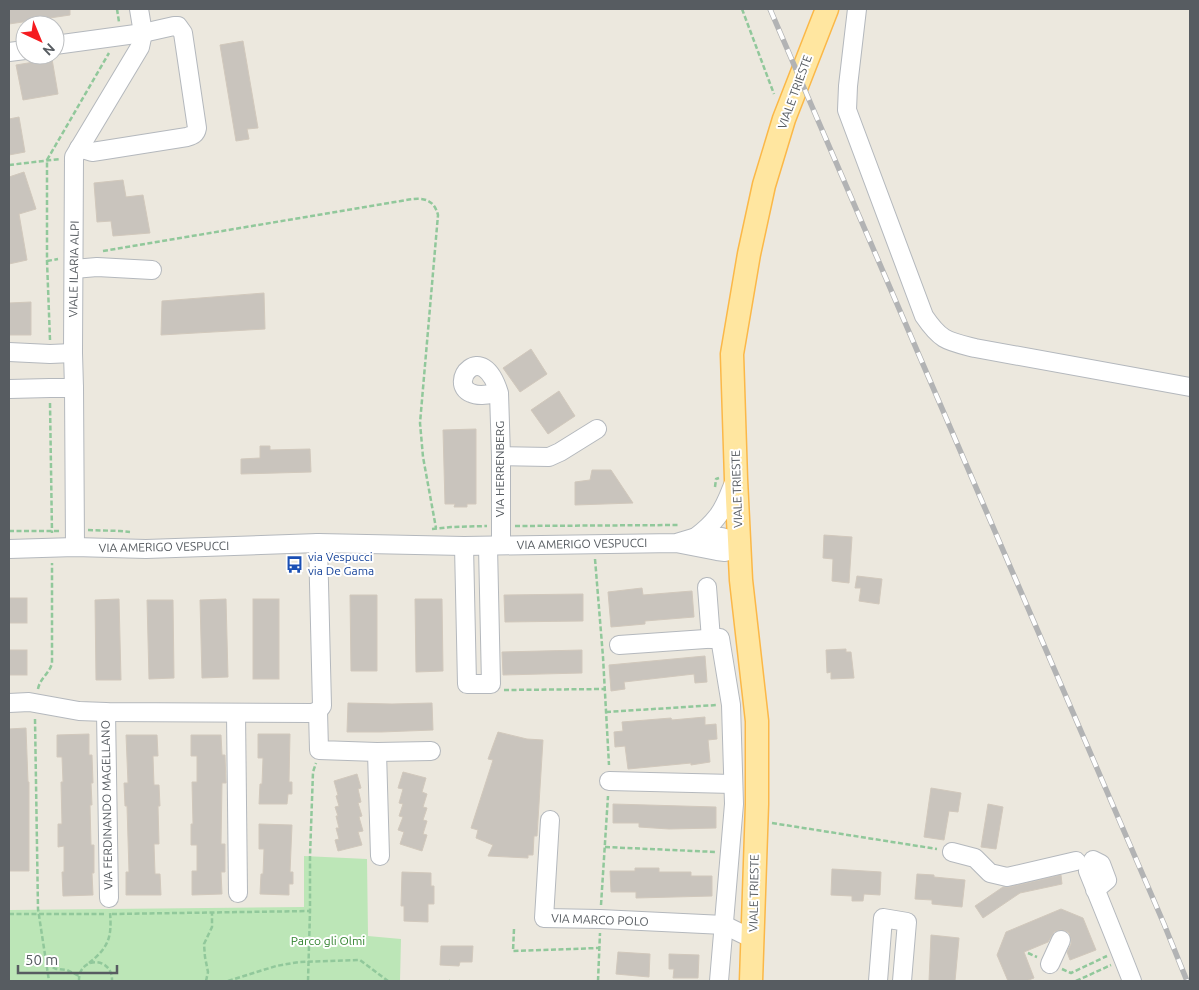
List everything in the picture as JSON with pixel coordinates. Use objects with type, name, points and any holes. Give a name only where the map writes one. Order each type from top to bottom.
[{"type":"main road","name":"VIALE TRIESTE","points":[[752,981],[757,721],[741,580],[732,354],[764,185],[784,119],[826,9]]},
{"type":"street","points":[[77,153],[140,47],[143,33],[139,9]]},
{"type":"street","points":[[857,9],[847,110],[924,316],[935,331],[947,340],[975,348],[1190,387]]},
{"type":"street","points":[[65,44],[143,33],[178,26],[182,30],[197,128],[193,136],[77,153]]},
{"type":"street","name":"VIALE ILARIA ALPI","points":[[75,539],[73,353],[77,153]]},
{"type":"street","points":[[74,269],[97,267],[152,270]]},
{"type":"street","points":[[9,352],[73,353]]},
{"type":"street","points":[[9,389],[74,388]]},
{"type":"street","name":"VIA HERRENBERG","points":[[494,545],[501,526],[499,393]]},
{"type":"street","points":[[501,456],[549,457],[597,429]]},
{"type":"street","points":[[736,478],[719,516],[712,524],[703,543],[741,580]]},
{"type":"street","name":"VIA AMERIGO VESPUCCI","points":[[9,549],[75,539],[146,549],[318,544],[464,546],[703,543],[717,551],[725,552],[739,546]]},
{"type":"street","points":[[9,703],[29,702],[79,711],[106,712],[312,713],[318,711],[322,706],[318,544]]},
{"type":"street","points":[[464,546],[467,684],[491,684],[494,545]]},
{"type":"street","points":[[707,587],[711,639]]},
{"type":"street","points":[[619,645],[720,638],[731,705],[734,804],[719,981]]},
{"type":"street","points":[[318,711],[319,750],[431,751]]},
{"type":"street","name":"VIA FERDINANDO MAGELLANO","points":[[106,712],[110,906]]},
{"type":"street","points":[[236,713],[238,893]]},
{"type":"street","points":[[377,752],[380,856]]},
{"type":"street","points":[[609,781],[734,784]]},
{"type":"street","name":"VIA MARCO POLO","points":[[550,820],[544,918],[724,921],[753,939]]},
{"type":"street","points":[[952,852],[975,858],[990,873],[1007,877],[1076,860]]},
{"type":"street","points":[[1095,890],[1132,981]]},
{"type":"street","name":"VIA MARCO POLO","points":[[724,921],[734,914],[753,916]]},
{"type":"street","points":[[878,981],[883,918],[907,922],[902,981]]},
{"type":"street","points":[[1050,964],[1060,940]]},
{"type":"path","points":[[742,9],[784,119]]},
{"type":"path","points":[[9,165],[47,160],[77,153]]},
{"type":"path","points":[[96,252],[401,200],[418,198],[427,200],[437,210],[438,215],[420,423],[423,457],[436,528]]},
{"type":"path","points":[[715,491],[716,479],[736,478]]},
{"type":"path","points":[[428,529],[451,526],[666,526],[683,524]]},
{"type":"path","points":[[9,531],[75,539],[120,531],[131,532]]},
{"type":"path","points":[[594,545],[609,769],[598,981]]},
{"type":"path","points":[[501,690],[605,690]]},
{"type":"path","points":[[35,703],[39,914],[49,981]]},
{"type":"path","points":[[606,712],[731,705]]},
{"type":"path","points":[[308,981],[310,962],[310,856],[313,772],[319,750]]},
{"type":"path","points":[[756,820],[952,852]]},
{"type":"path","points":[[606,847],[730,853]]},
{"type":"path","points":[[79,981],[80,971],[107,944],[111,932],[110,906]]},
{"type":"path","points":[[9,914],[39,914],[110,906],[212,912],[310,912]]},
{"type":"path","points":[[206,981],[208,972],[204,944],[212,927],[212,912]]},
{"type":"path","points":[[514,929],[513,951],[599,948]]},
{"type":"path","points":[[1028,953],[1071,973],[1122,955]]},
{"type":"path","points":[[1076,981],[1122,955]]},
{"type":"path","points":[[228,981],[276,966],[310,962],[360,960],[388,981]]},
{"type":"path","points":[[89,963],[98,962],[108,967],[112,975],[112,981]]},
{"type":"path","points":[[46,964],[56,969],[67,970],[79,976]]},
{"type":"green space","name":"Parco gli Olmi","points":[[304,856],[367,859],[368,936],[401,939],[400,981],[9,981],[9,910],[304,907]]},
{"type":"building","points":[[9,9],[70,9],[70,15],[65,16],[15,15],[15,23],[9,24]]},
{"type":"building","points":[[243,41],[258,128],[247,129],[249,139],[236,141],[220,45]]},
{"type":"building","points":[[16,65],[53,65],[58,94],[23,100]]},
{"type":"building","points":[[19,117],[25,152],[9,155],[9,119]]},
{"type":"building","points":[[24,172],[36,209],[19,214],[27,260],[9,264],[9,177]]},
{"type":"building","points":[[123,180],[126,197],[143,195],[150,233],[113,236],[111,221],[97,222],[94,183]]},
{"type":"building","points":[[264,293],[265,329],[161,335],[162,301]]},
{"type":"building","points":[[31,302],[31,335],[9,335],[9,303]]},
{"type":"building","points":[[531,349],[547,374],[520,392],[503,368]]},
{"type":"building","points":[[559,391],[575,416],[548,434],[531,410]]},
{"type":"building","points":[[476,429],[476,504],[467,504],[467,507],[454,507],[455,504],[445,504],[443,430]]},
{"type":"building","points":[[260,446],[270,446],[270,450],[310,449],[311,472],[241,474],[241,459],[260,458]]},
{"type":"building","points":[[592,470],[611,470],[633,503],[575,505],[575,482],[590,480]]},
{"type":"building","points":[[824,535],[852,537],[849,583],[832,581],[833,559],[823,558]]},
{"type":"building","points":[[857,576],[882,579],[879,604],[859,601],[861,588],[855,588]]},
{"type":"building","points":[[642,588],[643,595],[692,591],[694,617],[645,621],[645,624],[611,627],[608,592]]},
{"type":"building","points":[[583,594],[583,621],[505,622],[504,595]]},
{"type":"building","points":[[350,595],[377,595],[377,671],[351,671]]},
{"type":"building","points":[[9,598],[27,598],[27,623],[9,623]]},
{"type":"building","points":[[119,599],[121,680],[96,680],[95,600]]},
{"type":"building","points":[[226,599],[228,677],[202,678],[200,600]]},
{"type":"building","points":[[253,599],[279,599],[279,679],[253,679]]},
{"type":"building","points":[[415,599],[442,599],[443,671],[416,672]]},
{"type":"building","points":[[147,600],[173,600],[174,678],[149,679]]},
{"type":"building","points":[[846,649],[846,652],[851,652],[854,678],[831,679],[831,672],[827,673],[826,650]]},
{"type":"building","points":[[9,650],[27,650],[27,675],[9,675]]},
{"type":"building","points":[[582,650],[582,673],[503,675],[502,652]]},
{"type":"building","points":[[705,656],[707,682],[695,683],[694,674],[624,682],[625,689],[611,691],[609,665]]},
{"type":"building","points":[[348,703],[432,703],[433,730],[347,732]]},
{"type":"building","points":[[705,717],[705,725],[716,724],[717,739],[708,740],[710,762],[628,769],[625,746],[615,747],[614,732],[623,731],[622,722]]},
{"type":"building","points":[[26,728],[29,782],[29,871],[9,871],[9,729]]},
{"type":"building","points":[[498,732],[527,739],[543,740],[537,836],[534,836],[533,855],[528,855],[528,858],[488,856],[493,845],[476,838],[478,830],[471,828],[493,760],[488,759]]},
{"type":"building","points":[[89,734],[89,755],[92,755],[93,783],[91,783],[92,805],[90,805],[91,845],[94,845],[93,895],[63,896],[64,846],[58,847],[58,824],[62,824],[61,782],[63,782],[62,757],[57,757],[57,735]]},
{"type":"building","points":[[258,734],[290,734],[289,782],[292,782],[292,794],[288,794],[287,804],[259,804],[263,758],[258,758]]},
{"type":"building","points":[[126,735],[157,735],[158,756],[153,756],[154,785],[159,785],[159,844],[154,844],[155,874],[160,874],[161,895],[126,895],[126,872],[129,872],[127,806],[125,806],[124,783],[128,783]]},
{"type":"building","points":[[191,735],[221,735],[222,755],[225,755],[226,783],[222,783],[221,844],[225,844],[225,872],[221,872],[222,894],[192,895],[192,871],[197,871],[197,845],[191,845],[191,824],[193,824],[192,782],[197,782],[197,756],[191,756]]},
{"type":"building","points":[[403,772],[426,778],[422,792],[427,794],[423,807],[427,808],[423,820],[427,821],[423,834],[427,835],[422,851],[400,844],[404,832],[398,830],[403,817],[399,816],[403,804],[399,803],[403,789],[398,788]]},
{"type":"building","points":[[357,774],[361,788],[358,789],[361,802],[358,803],[362,816],[359,817],[363,831],[358,832],[362,845],[338,851],[335,840],[339,839],[336,828],[339,828],[335,807],[339,806],[334,781]]},
{"type":"building","points":[[931,788],[961,793],[958,812],[949,811],[944,840],[924,837]]},
{"type":"building","points":[[613,804],[716,807],[716,828],[669,829],[639,827],[639,823],[613,823]]},
{"type":"building","points":[[988,804],[1003,807],[996,849],[981,847]]},
{"type":"building","points":[[259,824],[292,825],[290,872],[293,872],[293,884],[289,884],[289,895],[260,894],[264,849],[259,849]]},
{"type":"building","points":[[635,868],[659,868],[659,872],[691,872],[691,876],[712,876],[712,896],[636,898],[636,892],[611,892],[610,871],[635,871]]},
{"type":"building","points":[[832,869],[881,872],[880,895],[864,894],[863,901],[852,901],[852,896],[831,895]]},
{"type":"building","points":[[402,872],[431,873],[431,886],[434,886],[434,904],[428,904],[428,922],[404,921],[404,906],[401,906]]},
{"type":"building","points":[[917,874],[965,880],[962,907],[932,904],[932,900],[915,899]]},
{"type":"building","points":[[1061,875],[1062,884],[1020,893],[983,918],[975,906],[1003,887]]},
{"type":"building","points":[[1061,909],[1083,918],[1096,950],[1070,960],[1067,952],[1071,944],[1069,933],[1060,930],[1054,932],[1048,942],[1024,952],[1034,978],[1026,981],[1008,981],[997,955],[1006,932]]},
{"type":"building","points":[[931,935],[959,938],[955,981],[929,981]]},
{"type":"building","points":[[441,946],[473,946],[472,962],[460,962],[459,966],[440,965]]},
{"type":"building","points":[[618,952],[650,954],[649,977],[616,974]]},
{"type":"building","points":[[669,954],[699,955],[698,978],[673,978],[674,969],[669,969]]},
{"type":"railway","points":[[770,9],[1187,981]]},
{"type":"place","name":"via Vespucci via De Gama","points":[[294,564]]}]
